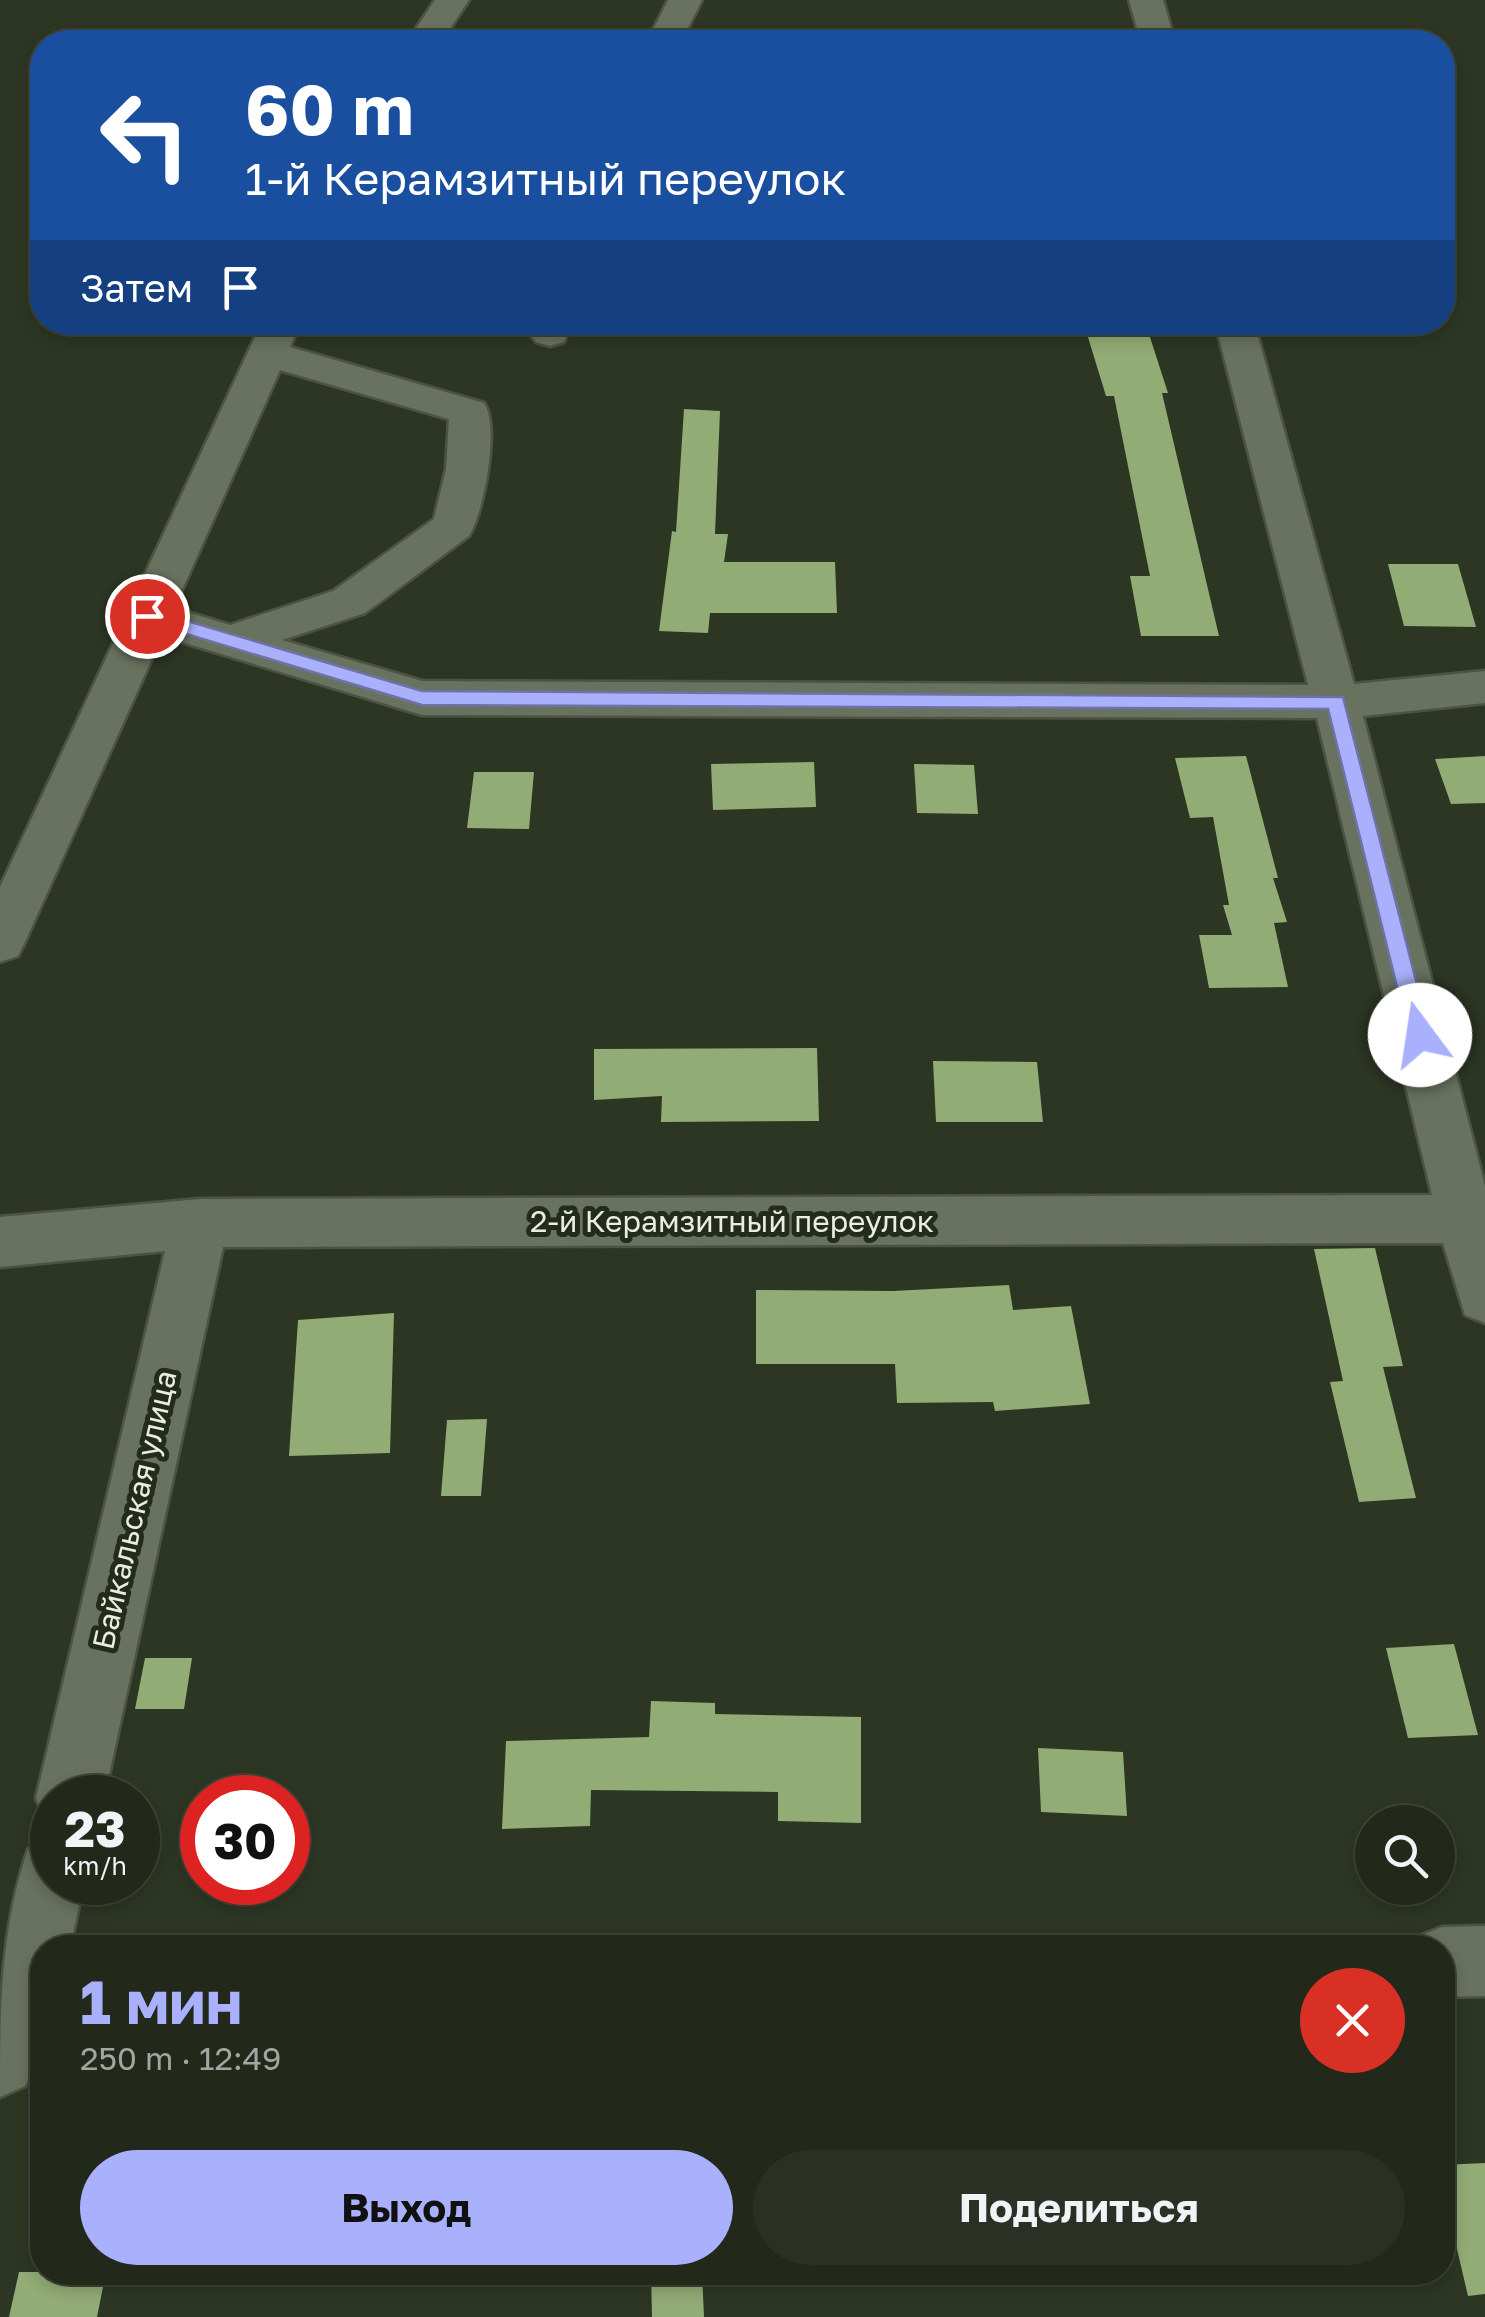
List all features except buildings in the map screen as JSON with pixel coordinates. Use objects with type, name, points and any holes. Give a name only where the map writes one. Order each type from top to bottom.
[{"type":"street","points":[[432,30],[452,0]]},
{"type":"street","points":[[670,30],[685,0]]},
{"type":"street","points":[[1146,0],[1155,30]]},
{"type":"street","points":[[1237,335],[1336,702],[1485,1297]]},
{"type":"street","points":[[0,942],[274,338],[470,412],[468,469],[454,526],[349,602],[230,641]]},
{"type":"street","points":[[147,616],[422,698],[1336,702],[1485,687]]},
{"type":"street","name":"2-й Керамзитный переулок","points":[[0,1242],[200,1223],[1466,1219]]},
{"type":"street","name":"Байкальская улица","points":[[75,1775],[200,1223]]},
{"type":"street","points":[[42,1935],[47,1905]]},
{"type":"street","points":[[1455,1962],[1485,1961]]},
{"type":"street","points":[[0,2062],[30,1986]]},
{"type":"route","points":[[147,616],[422,698],[1336,702],[1420,1035]]}]
